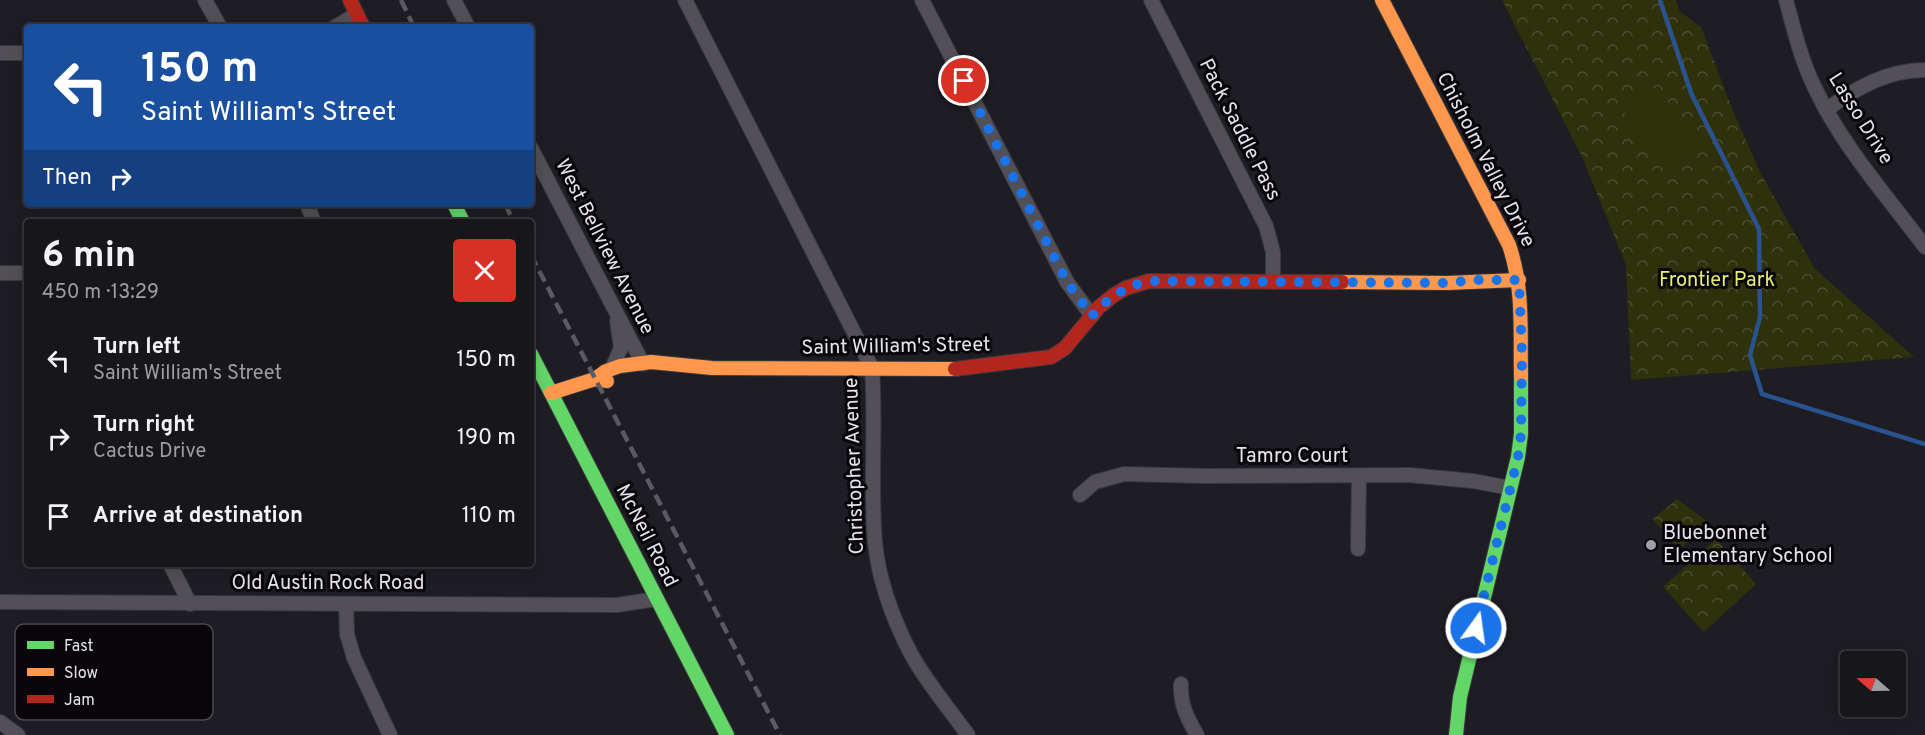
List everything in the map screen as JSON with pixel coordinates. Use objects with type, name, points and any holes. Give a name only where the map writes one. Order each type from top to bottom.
[{"type":"street","points":[[205,0],[218,24]]},
{"type":"street","points":[[350,0],[360,21]]},
{"type":"street","points":[[454,0],[466,24]]},
{"type":"street","name":"Christopher Avenue","points":[[685,0],[872,368],[875,543],[883,582],[894,615],[912,655],[968,735]]},
{"type":"street","points":[[922,0],[1067,282],[1092,316]]},
{"type":"street","name":"Pack Saddle Pass","points":[[1151,0],[1266,226],[1273,252],[1273,282]]},
{"type":"street","name":"Chisholm Valley Drive","points":[[1382,0],[1509,245],[1519,280],[1522,355],[1521,434],[1460,697],[1456,735]]},
{"type":"street","name":"Lasso Drive","points":[[1786,0],[1804,62],[1826,110],[1846,142],[1925,247]]},
{"type":"street","points":[[0,53],[24,53]]},
{"type":"street","points":[[1826,110],[1850,92],[1874,80],[1911,70],[1925,70]]},
{"type":"street","name":"West Bellview Avenue","points":[[534,154],[643,364]]},
{"type":"street","points":[[0,273],[24,273]]},
{"type":"street","name":"Saint William's Street","points":[[595,379],[603,371],[622,365],[682,362],[712,368],[923,370],[972,368],[1051,357],[1065,348],[1092,316],[1114,295],[1126,288],[1149,281],[1447,283],[1519,280]]},
{"type":"street","points":[[612,368],[621,348],[615,310]]},
{"type":"street","name":"McNeil Road","points":[[534,360],[727,735]]},
{"type":"street","name":"Saint William's Street","points":[[551,393],[595,379],[608,381],[617,377],[684,375],[712,368]]},
{"type":"street","name":"Tamro Court","points":[[1080,495],[1095,482],[1124,474],[1434,476],[1510,488]]},
{"type":"street","points":[[1358,549],[1359,476]]},
{"type":"street","points":[[172,567],[190,604]]},
{"type":"street","name":"Old Austin Rock Road","points":[[0,602],[617,605],[657,599]]},
{"type":"street","points":[[346,604],[346,634],[354,658],[390,735]]},
{"type":"street","points":[[1181,684],[1184,710],[1197,735]]},
{"type":"street","points":[[0,722],[18,735]]},
{"type":"green space","name":"Frontier Park","points":[[1502,0],[1676,0],[1679,11],[1701,27],[1733,111],[1761,174],[1815,269],[1914,357],[1631,380],[1626,265],[1583,159]]},
{"type":"green space","points":[[1657,86],[1696,144],[1661,168],[1622,109]]},
{"type":"green space","points":[[1677,499],[1710,523],[1678,550],[1653,519]]},
{"type":"green space","points":[[1716,539],[1756,584],[1704,632],[1663,587]]},
{"type":"waterway","points":[[1660,0],[1691,93],[1759,229],[1760,317],[1750,355],[1762,394],[1925,444]]},
{"type":"railway","points":[[401,0],[413,24]]},
{"type":"railway","points":[[506,207],[512,219]]},
{"type":"railway","points":[[534,261],[780,735]]},
{"type":"traffic: fast","points":[[456,207],[462,219]]},
{"type":"traffic: fast","points":[[534,360],[727,735]]},
{"type":"traffic: fast","points":[[1456,735],[1460,697],[1518,457],[1521,434],[1521,376]]},
{"type":"traffic: slow","points":[[1382,0],[1509,245],[1519,294],[1521,376]]},
{"type":"traffic: slow","points":[[1342,282],[1447,283],[1519,280]]},
{"type":"traffic: slow","points":[[595,379],[606,371],[620,366],[651,362],[712,368],[955,369]]},
{"type":"traffic: slow","points":[[551,393],[595,379],[607,381]]},
{"type":"traffic: jam","points":[[350,0],[362,24]]},
{"type":"traffic: jam","points":[[955,369],[1051,357],[1065,348],[1099,307],[1114,295],[1126,288],[1149,281],[1342,282]]},
{"type":"place","name":"Bluebonnet Elementary School","points":[[1651,545]]},
{"type":"route","points":[[964,81],[1067,282],[1092,316],[1114,295],[1126,288],[1149,281],[1447,283],[1519,280],[1522,355],[1521,434],[1518,457],[1476,628]]}]
